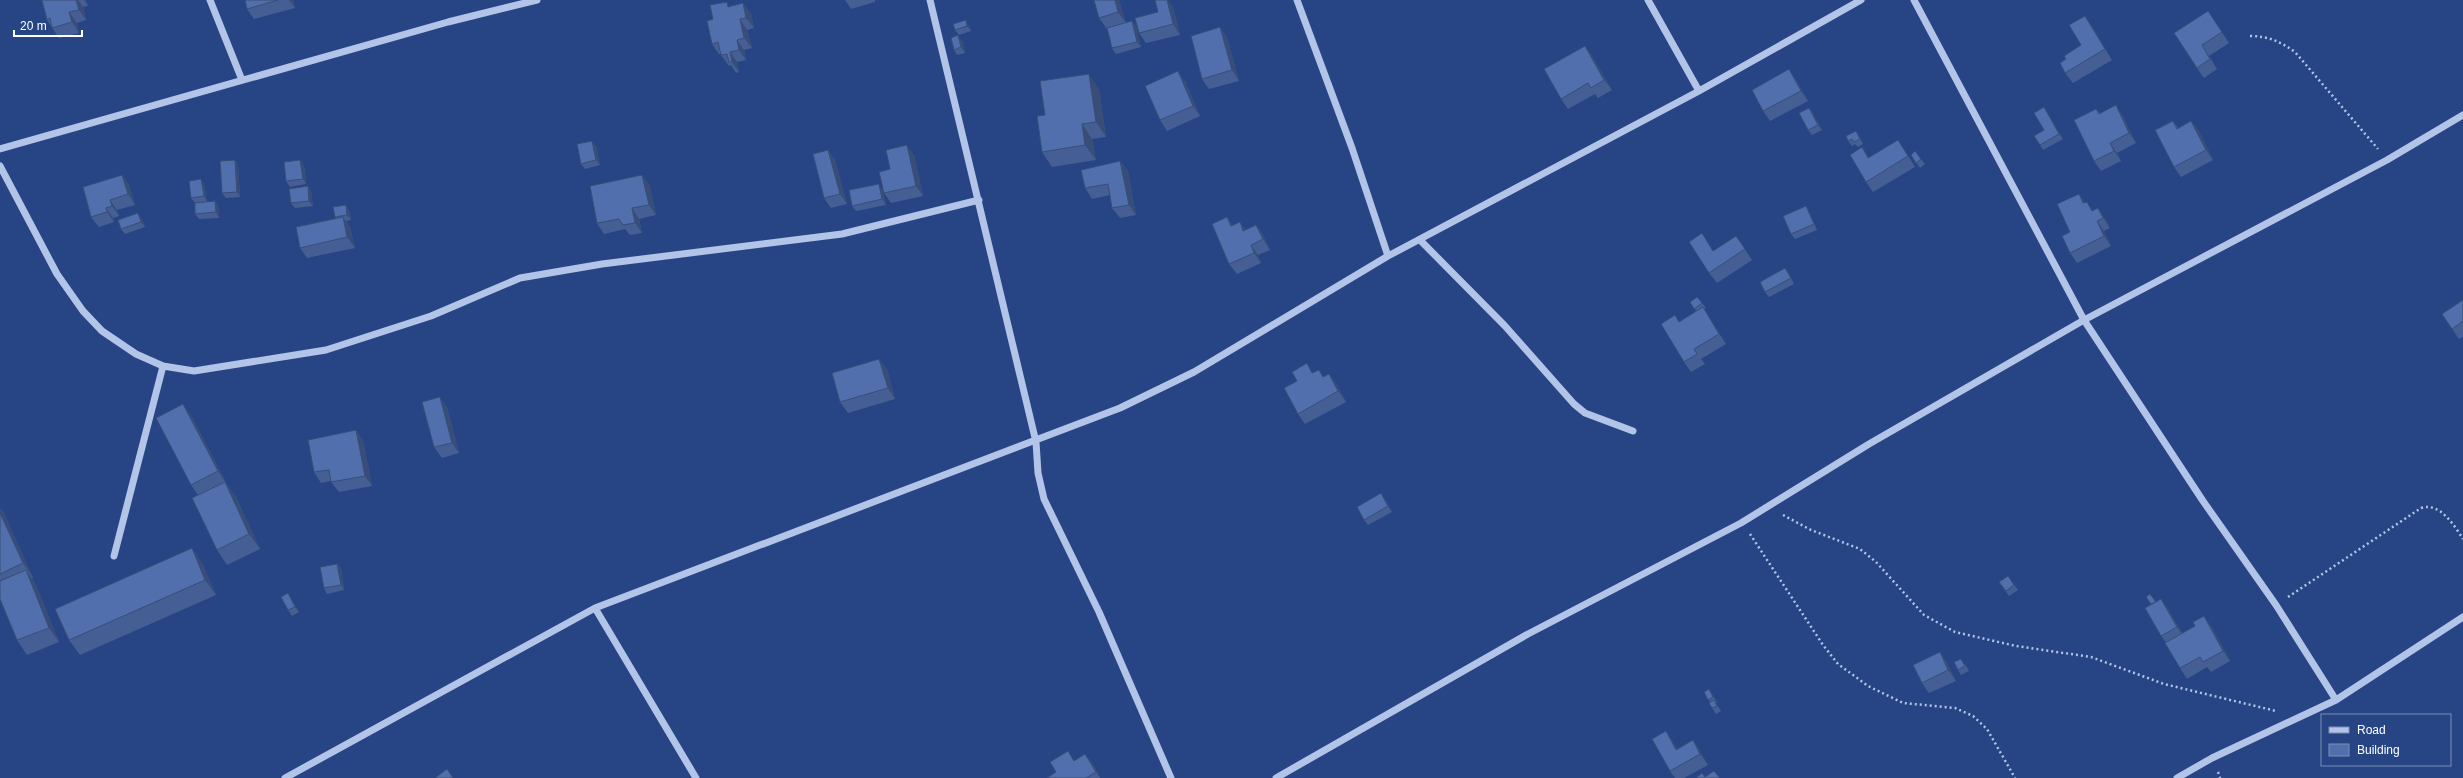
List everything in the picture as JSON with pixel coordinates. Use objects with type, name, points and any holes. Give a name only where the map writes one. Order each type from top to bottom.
[{"type":"street","points":[[210,0],[242,80]]},
{"type":"street","points":[[0,149],[448,22],[537,0]]},
{"type":"street","points":[[930,0],[1036,442],[1038,473],[1044,499],[1099,612],[1171,778]]},
{"type":"street","points":[[1297,0],[1352,148],[1388,256]]},
{"type":"street","points":[[1648,0],[1699,91]]},
{"type":"street","points":[[285,778],[595,608],[1036,442],[1120,408],[1194,372],[1388,256],[1699,91],[1861,0]]},
{"type":"street","points":[[1914,0],[2084,320],[2203,501],[2276,605],[2336,700]]},
{"type":"street","points":[[1276,778],[1528,634],[1741,523],[1869,444],[2084,320],[2387,160],[2463,115]]},
{"type":"street","points":[[0,166],[57,274],[83,311],[102,331],[136,354],[163,366],[194,371],[326,350],[431,316],[520,278],[602,264],[842,234],[979,200]]},
{"type":"street","points":[[1420,240],[1500,320],[1574,404],[1585,413],[1632,432]]},
{"type":"street","points":[[114,556],[163,366]]},
{"type":"street","points":[[595,608],[696,778]]},
{"type":"street","points":[[2177,778],[2212,758],[2336,700],[2463,617]]},
{"type":"path","points":[[2250,36],[2278,41],[2295,52],[2387,160]]},
{"type":"path","points":[[1769,505],[1799,525],[1860,549],[1876,562],[1924,615],[1955,632],[2016,646],[2091,658],[2199,694],[2300,716]]},
{"type":"path","points":[[2276,605],[2421,508],[2428,506],[2438,509],[2463,538]]},
{"type":"path","points":[[1741,523],[1754,538],[1822,645],[1838,664],[1868,686],[1902,703],[1955,708],[1973,716],[1987,729],[2015,778]]},
{"type":"building","points":[[42,0],[76,0],[79,10],[69,12],[72,22],[52,28],[50,18],[47,20]]},
{"type":"building","points":[[245,0],[278,0],[247,9]]},
{"type":"building","points":[[1094,0],[1115,0],[1118,12],[1099,18]]},
{"type":"building","points":[[1155,0],[1167,0],[1173,24],[1139,33],[1135,18],[1158,12]]},
{"type":"building","points":[[727,2],[728,7],[743,3],[746,18],[740,19],[744,38],[737,40],[739,50],[730,52],[732,62],[729,62],[727,54],[721,55],[718,42],[712,44],[707,21],[713,19],[710,5]]},
{"type":"building","points":[[2208,11],[2222,32],[2202,45],[2210,59],[2197,68],[2174,33]]},
{"type":"building","points":[[2085,16],[2105,49],[2065,73],[2060,63],[2066,59],[2064,56],[2081,45],[2069,25]]},
{"type":"building","points":[[966,20],[967,26],[955,30],[953,24]]},
{"type":"building","points":[[1132,21],[1137,42],[1112,48],[1107,28]]},
{"type":"building","points":[[1220,27],[1232,70],[1202,79],[1191,36]]},
{"type":"building","points":[[958,35],[961,47],[954,50],[951,38]]},
{"type":"building","points":[[1585,46],[1604,80],[1591,88],[1588,83],[1561,99],[1544,69]]},
{"type":"building","points":[[1789,69],[1801,91],[1763,111],[1752,90]]},
{"type":"building","points":[[1178,71],[1193,106],[1160,120],[1145,86]]},
{"type":"building","points":[[1089,74],[1096,122],[1082,124],[1085,145],[1042,152],[1037,116],[1045,115],[1040,81]]},
{"type":"building","points":[[2116,105],[2129,133],[2110,143],[2114,151],[2094,161],[2074,120],[2096,109],[2099,114]]},
{"type":"building","points":[[2044,107],[2059,134],[2040,145],[2034,136],[2044,130],[2034,113]]},
{"type":"building","points":[[1809,108],[1818,125],[1808,130],[1799,113]]},
{"type":"building","points":[[2173,121],[2177,129],[2191,121],[2206,150],[2174,167],[2155,130]]},
{"type":"building","points":[[1856,131],[1860,139],[1854,142],[1852,139],[1848,141],[1846,136]]},
{"type":"building","points":[[1898,140],[1908,156],[1866,182],[1850,155],[1862,147],[1868,158]]},
{"type":"building","points":[[592,141],[596,160],[581,164],[577,144]]},
{"type":"building","points":[[907,145],[916,186],[884,193],[879,172],[890,169],[886,150]]},
{"type":"building","points":[[828,150],[840,194],[824,198],[813,154]]},
{"type":"building","points":[[1915,151],[1921,159],[1916,163],[1911,155]]},
{"type":"building","points":[[235,160],[237,192],[222,193],[220,161]]},
{"type":"building","points":[[300,160],[303,179],[286,181],[284,162]]},
{"type":"building","points":[[1120,161],[1129,205],[1112,208],[1108,184],[1085,188],[1081,170]]},
{"type":"building","points":[[122,175],[128,194],[110,200],[112,206],[106,208],[107,212],[91,217],[83,187]]},
{"type":"building","points":[[642,175],[649,205],[632,208],[635,223],[623,225],[619,219],[597,223],[590,186]]},
{"type":"building","points":[[201,179],[204,196],[191,198],[189,181]]},
{"type":"building","points":[[879,184],[882,199],[852,206],[849,190]]},
{"type":"building","points":[[308,186],[309,201],[291,203],[289,189]]},
{"type":"building","points":[[2079,194],[2083,203],[2087,202],[2092,211],[2098,208],[2103,218],[2097,221],[2104,236],[2070,253],[2062,236],[2070,232],[2057,204]]},
{"type":"building","points":[[215,201],[216,212],[195,214],[195,203]]},
{"type":"building","points":[[346,205],[347,215],[335,217],[333,207]]},
{"type":"building","points":[[1806,206],[1814,224],[1791,234],[1783,216]]},
{"type":"building","points":[[138,213],[141,222],[121,229],[118,220]]},
{"type":"building","points":[[343,217],[347,237],[300,248],[296,227]]},
{"type":"building","points":[[1227,217],[1231,226],[1240,222],[1243,231],[1256,225],[1263,239],[1251,245],[1254,253],[1229,264],[1212,224]]},
{"type":"building","points":[[1702,233],[1713,251],[1736,236],[1745,249],[1709,273],[1689,242]]},
{"type":"building","points":[[1785,268],[1791,278],[1765,292],[1760,282]]},
{"type":"building","points":[[1697,297],[1702,303],[1694,309],[1690,302]]},
{"type":"building","points":[[2463,300],[2463,321],[2452,329],[2442,314]]},
{"type":"building","points":[[1703,307],[1719,334],[1694,349],[1697,354],[1684,362],[1661,324],[1675,315],[1679,322]]},
{"type":"building","points":[[879,359],[888,388],[840,402],[832,373]]},
{"type":"building","points":[[1307,363],[1312,373],[1319,370],[1323,377],[1329,374],[1338,391],[1298,414],[1284,388],[1297,381],[1292,372]]},
{"type":"building","points":[[440,397],[452,443],[434,447],[422,402]]},
{"type":"building","points":[[183,404],[218,471],[191,485],[156,418]]},
{"type":"building","points":[[356,430],[365,476],[331,482],[329,470],[314,472],[308,440]]},
{"type":"building","points":[[225,482],[249,534],[217,550],[192,498]]},
{"type":"building","points":[[1381,493],[1388,506],[1364,520],[1357,507]]},
{"type":"building","points":[[0,513],[23,563],[0,574]]},
{"type":"building","points":[[192,548],[205,580],[69,640],[55,609]]},
{"type":"building","points":[[337,564],[341,585],[324,588],[320,567]]},
{"type":"building","points":[[26,570],[49,628],[17,640],[0,599],[0,581]]},
{"type":"building","points":[[2008,576],[2014,585],[2006,591],[1999,582]]},
{"type":"building","points":[[288,593],[295,607],[288,610],[281,597]]},
{"type":"building","points":[[2150,594],[2156,602],[2151,604],[2146,597]]},
{"type":"building","points":[[2161,599],[2177,627],[2161,636],[2145,608]]},
{"type":"building","points":[[2204,616],[2223,651],[2203,662],[2200,657],[2180,668],[2165,643],[2195,626],[2193,622]]},
{"type":"building","points":[[1940,652],[1948,670],[1922,683],[1913,665]]},
{"type":"building","points":[[1961,659],[1965,666],[1958,670],[1954,662]]},
{"type":"building","points":[[1709,689],[1713,697],[1708,700],[1704,692]]},
{"type":"building","points":[[1714,700],[1717,706],[1712,708],[1709,703]]},
{"type":"building","points":[[1666,731],[1676,750],[1693,740],[1700,754],[1670,771],[1652,739]]},
{"type":"building","points":[[1068,751],[1074,761],[1085,754],[1096,772],[1086,778],[1047,778],[1056,772],[1050,762]]},
{"type":"building","points":[[447,769],[453,778],[435,778]]},
{"type":"building","points":[[1714,771],[1720,778],[1696,778],[1702,773],[1705,777]]}]
